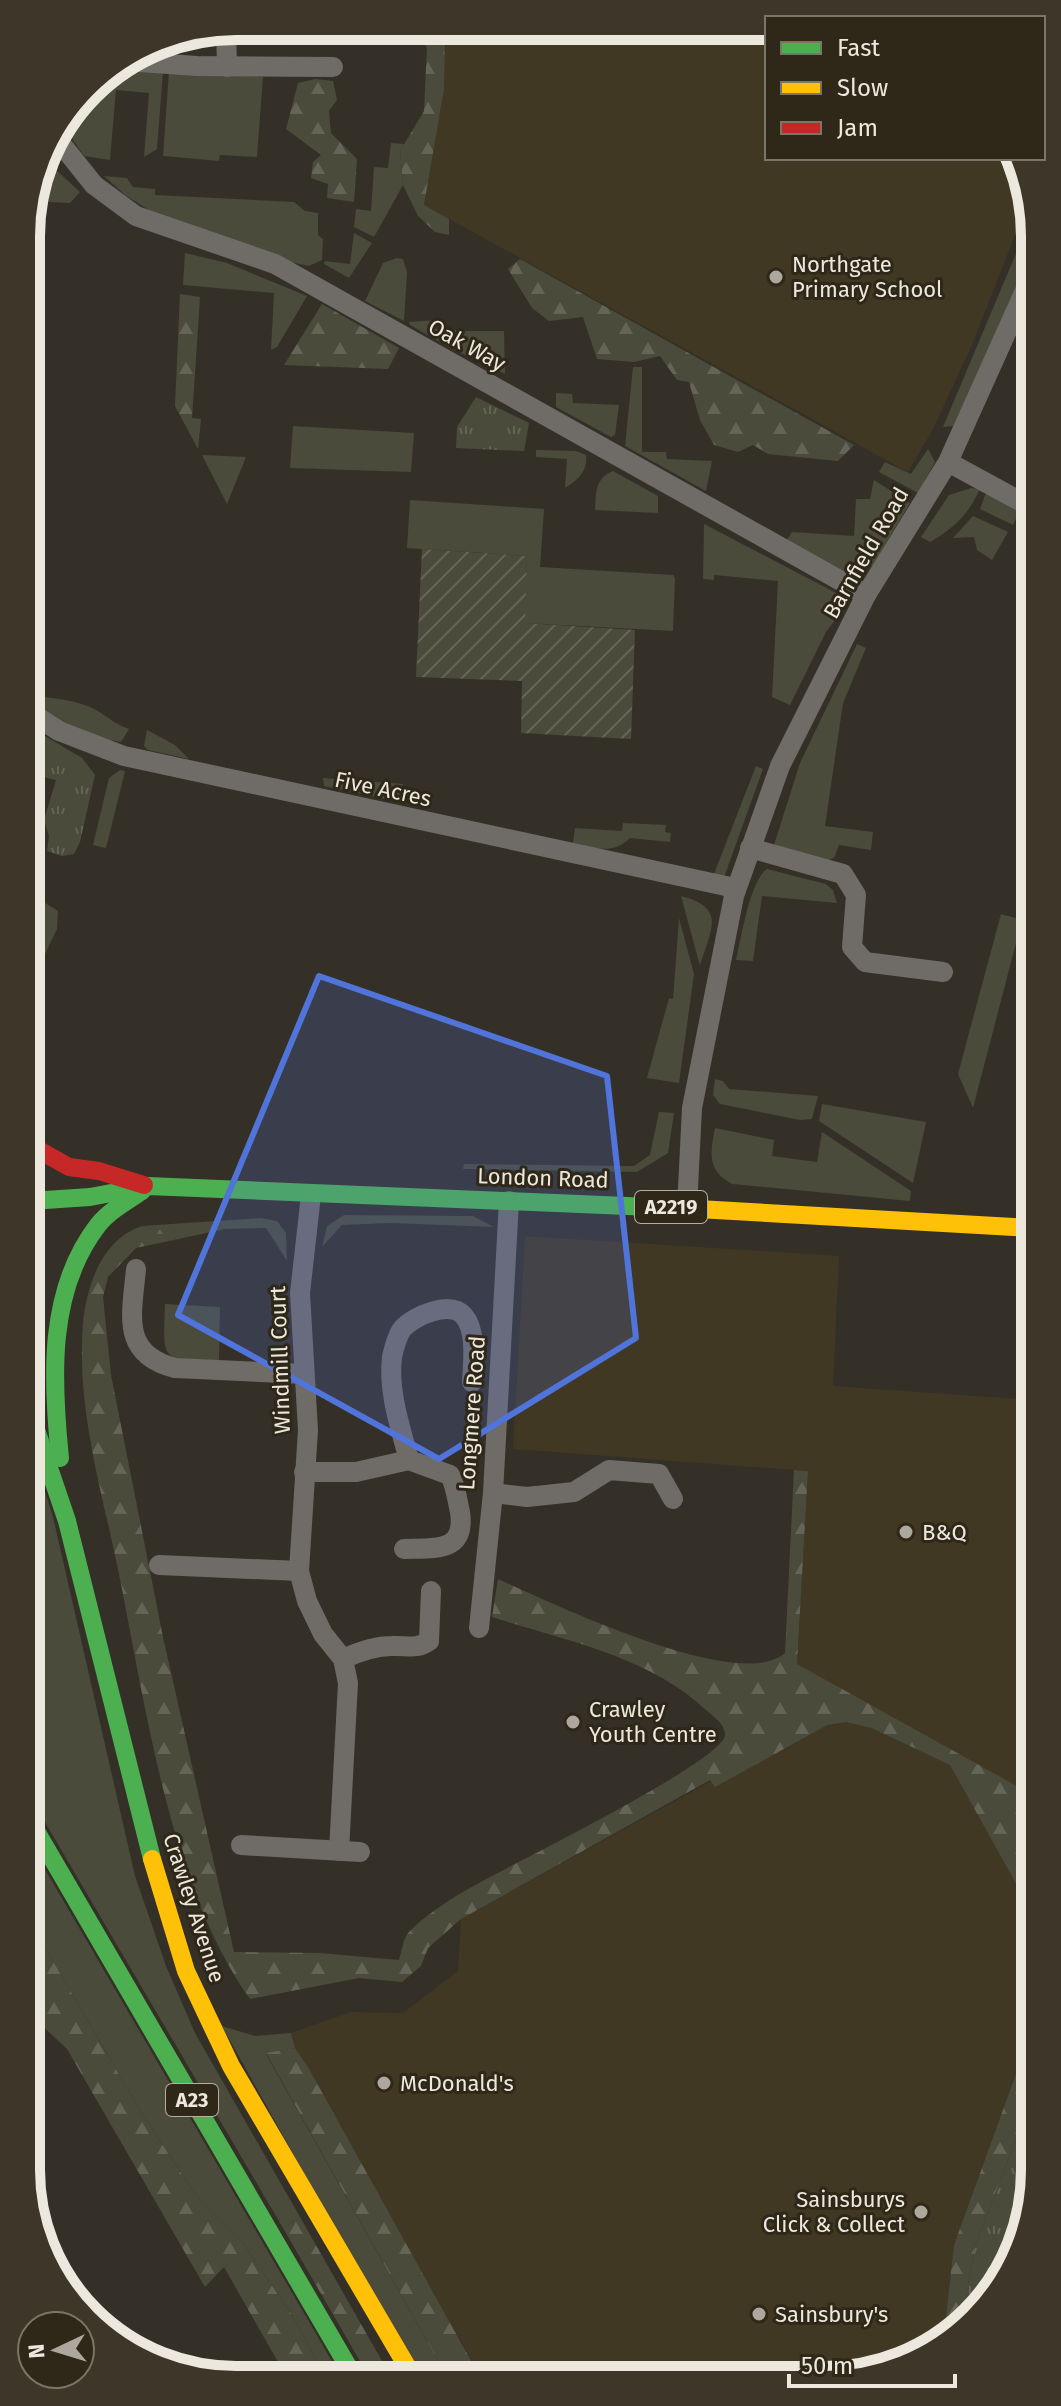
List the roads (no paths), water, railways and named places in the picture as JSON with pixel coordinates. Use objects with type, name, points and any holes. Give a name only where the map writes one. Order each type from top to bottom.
[{"type":"main road","name":"London Road","points":[[40,1151],[69,1167],[99,1171],[148,1186],[687,1208],[1021,1227]]},
{"type":"main road","name":"London Road","points":[[40,1200],[90,1197],[148,1186]]},
{"type":"main road","points":[[67,1521],[53,1395],[62,1304],[77,1263],[98,1225],[148,1186]]},
{"type":"main road","name":"Crawley Avenue","points":[[40,1442],[67,1521],[161,1892],[191,1983],[231,2066],[407,2366]]},
{"type":"main road","name":"A23","points":[[40,1838],[348,2366]]},
{"type":"street","points":[[226,41],[227,67]]},
{"type":"street","points":[[145,62],[227,67],[333,67]]},
{"type":"street","name":"Oak Way","points":[[60,149],[94,185],[136,216],[275,264],[866,595]]},
{"type":"street","name":"Barnfield Road","points":[[687,1208],[692,1108],[735,888],[791,743],[866,595],[948,462],[1021,300]]},
{"type":"street","points":[[948,462],[1021,502]]},
{"type":"street","name":"Five Acres","points":[[40,719],[59,731],[124,756],[735,888]]},
{"type":"street","points":[[750,848],[843,874],[856,895],[852,947],[865,962],[943,972]]},
{"type":"street","name":"Windmill Court","points":[[311,1195],[300,1293],[308,1430],[299,1571],[307,1601],[323,1634],[343,1659]]},
{"type":"street","name":"Longmere Road","points":[[479,1628],[493,1493],[509,1201]]},
{"type":"street","points":[[136,1269],[132,1320],[135,1339],[142,1353],[157,1363],[175,1368],[304,1374]]},
{"type":"street","points":[[409,1460],[394,1405],[391,1378],[393,1354],[400,1331],[417,1316],[440,1310],[459,1311],[467,1318],[473,1351],[472,1382]]},
{"type":"street","points":[[304,1472],[356,1472],[409,1460],[450,1475],[461,1522],[460,1534],[454,1542],[441,1548],[404,1549]]},
{"type":"street","points":[[493,1493],[527,1497],[574,1492],[609,1470],[659,1474],[673,1499]]},
{"type":"street","points":[[159,1565],[299,1571]]},
{"type":"street","points":[[339,1851],[348,1683],[343,1659],[363,1650],[391,1645],[420,1647],[429,1641],[431,1591]]},
{"type":"street","points":[[241,1845],[360,1852]]},
{"type":"place","name":"Northgate Primary School","points":[[776,277]]},
{"type":"place","name":"B&Q","points":[[906,1532]]},
{"type":"place","name":"Crawley Youth Centre","points":[[573,1722]]},
{"type":"place","name":"McDonald's","points":[[384,2083]]},
{"type":"place","name":"Sainsburys Click & Collect","points":[[921,2212]]},
{"type":"place","name":"Sainsbury's","points":[[759,2314]]}]
